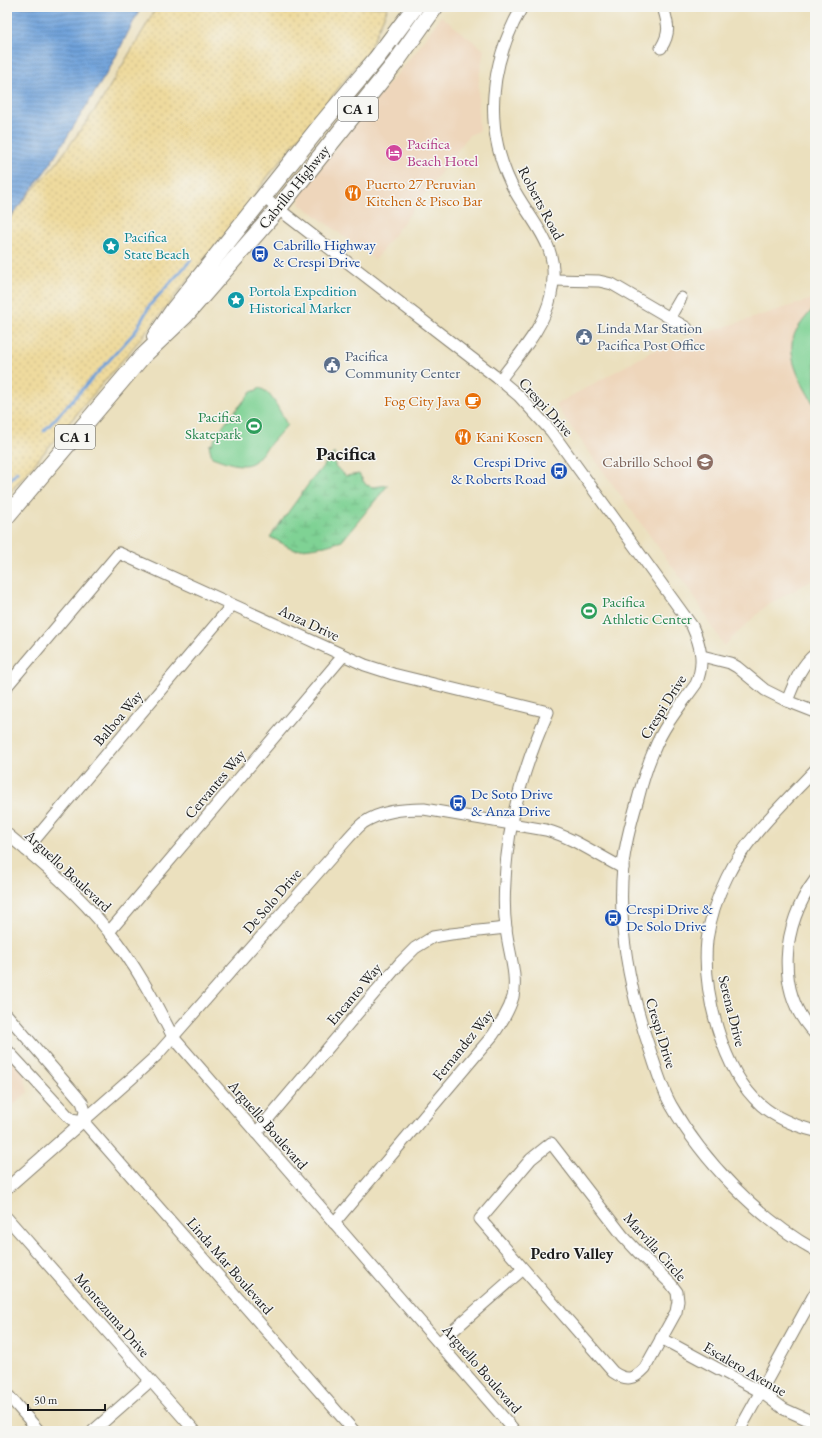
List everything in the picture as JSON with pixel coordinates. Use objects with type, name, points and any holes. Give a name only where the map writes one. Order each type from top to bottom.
[{"type":"highway","name":"Cabrillo Highway","points":[[142,357],[174,309],[380,53],[415,7]]},
{"type":"highway","name":"Cabrillo Highway","points":[[7,516],[142,357],[185,316],[278,209],[396,62],[435,7]]},
{"type":"street","name":"Roberts Road","points":[[500,380],[543,320],[551,294],[553,280],[550,252],[546,240],[512,185],[500,154],[494,123],[494,87],[501,54],[506,37],[522,7]]},
{"type":"street","points":[[661,48],[667,38],[668,32],[663,7]]},
{"type":"street","name":"Crespi Drive","points":[[263,197],[500,380],[528,405],[555,437],[692,626],[702,656],[700,675],[696,684],[662,732],[647,766],[628,832],[622,888],[624,929],[631,980],[645,1037],[660,1079],[670,1103],[693,1138],[736,1189],[756,1208],[798,1241],[815,1250]]},
{"type":"street","points":[[553,280],[599,281],[612,284],[687,328]]},
{"type":"street","points":[[670,317],[682,298]]},
{"type":"street","name":"Anza Drive","points":[[7,686],[119,553],[365,665],[393,674],[548,712],[527,764],[518,794],[512,824]]},
{"type":"street","name":"Balboa Way","points":[[26,850],[232,605]]},
{"type":"street","points":[[787,701],[804,665],[815,654]]},
{"type":"street","name":"Cervantes Way","points":[[109,932],[343,656]]},
{"type":"street","points":[[702,656],[730,663],[765,690],[787,701],[815,712]]},
{"type":"street","name":"Serena Drive","points":[[815,770],[755,836],[734,863],[714,908],[707,939],[706,954],[708,986],[711,1002],[725,1050],[740,1080],[750,1094],[761,1105],[789,1123],[815,1132]]},
{"type":"street","name":"De Solo Drive","points":[[7,1188],[136,1075],[173,1037],[343,844],[363,824],[382,813],[406,809],[424,809],[560,834],[623,868]]},
{"type":"street","name":"Fernandez Way","points":[[334,1222],[493,1035],[506,1015],[513,997],[514,978],[506,928],[505,882],[512,824]]},
{"type":"street","name":"Arguello Boulevard","points":[[7,834],[76,895],[109,932],[128,957],[144,983],[173,1037],[440,1342],[515,1431]]},
{"type":"street","points":[[815,880],[804,896],[792,924],[789,939],[788,969],[789,984],[795,1005],[805,1024],[815,1034]]},
{"type":"street","name":"Encanto Way","points":[[256,1133],[400,963],[415,948],[432,937],[506,928]]},
{"type":"street","points":[[7,1016],[82,1102],[85,1111],[83,1121]]},
{"type":"street","name":"Linda Mar Boulevard","points":[[7,1050],[71,1119],[83,1121],[354,1431]]},
{"type":"street","name":"Marvilla Circle","points":[[551,1143],[623,1236],[671,1284],[677,1292],[678,1301],[676,1312],[661,1338],[645,1368],[638,1376],[629,1379],[620,1377],[613,1372],[480,1220],[531,1159],[551,1143]]},
{"type":"street","name":"Montezuma Drive","points":[[7,1218],[194,1431]]},
{"type":"street","points":[[440,1342],[523,1269]]},
{"type":"street","points":[[739,1431],[815,1293]]},
{"type":"street","name":"Escalero Avenue","points":[[661,1338],[760,1392],[784,1409],[815,1423]]},
{"type":"street","points":[[93,1431],[150,1381]]},
{"type":"street","points":[[7,1394],[39,1431]]},
{"type":"shaded area","name":"Pacifica Beach Hotel","points":[[441,16],[484,50],[479,78],[479,131],[469,135],[375,260],[303,206],[301,207],[299,203],[300,196],[344,138],[417,50]]},
{"type":"shaded area","name":"Cabrillo School","points":[[815,298],[815,579],[767,605],[724,646],[695,598],[555,405],[658,348]]},
{"type":"shaded area","points":[[7,1054],[23,1071],[28,1092],[7,1111]]},
{"type":"green space","points":[[815,306],[815,406],[800,380],[793,360],[792,350],[796,331]]},
{"type":"green space","name":"Pacifica Skatepark","points":[[258,388],[263,389],[271,397],[287,425],[256,460],[251,463],[240,465],[228,463],[212,457],[209,445],[212,444],[219,431],[251,392],[257,390]]},
{"type":"green space","points":[[334,453],[335,466],[346,476],[359,474],[366,485],[373,487],[388,485],[342,541],[325,546],[295,550],[270,537],[310,482]]},
{"type":"sand","name":"Pacifica State Beach","points":[[157,7],[388,7],[369,50],[269,175],[244,210],[142,337],[7,496],[7,219],[56,164],[100,103]]},
{"type":"water","points":[[7,7],[141,7],[110,68],[49,166],[7,222]]},
{"type":"waterway","points":[[44,431],[135,332],[150,305],[191,260]]},
{"type":"waterway","points":[[7,483],[17,472]]},
{"type":"place","name":"Pacifica Beach Hotel","points":[[394,153]]},
{"type":"place","name":"Puerto 27 Peruvian Kitchen & Pisco Bar","points":[[353,193]]},
{"type":"place","name":"Pacifica State Beach","points":[[111,246]]},
{"type":"place","name":"Cabrillo Highway & Crespi Drive","points":[[260,254]]},
{"type":"place","name":"Portola Expedition Historical Marker","points":[[236,300]]},
{"type":"place","name":"Linda Mar Station Pacifica Post Office","points":[[584,337]]},
{"type":"place","name":"Pacifica Community Center","points":[[332,365]]},
{"type":"place","name":"Fog City Java","points":[[473,401]]},
{"type":"place","name":"Pacifica Skatepark","points":[[254,426]]},
{"type":"place","name":"Kani Kosen","points":[[463,437]]},
{"type":"place","name":"Cabrillo School","points":[[705,462]]},
{"type":"place","name":"Crespi Drive & Roberts Road","points":[[559,471]]},
{"type":"place","name":"Pacifica Athletic Center","points":[[589,611]]},
{"type":"place","name":"De Soto Drive & Anza Drive","points":[[458,803]]},
{"type":"place","name":"Crespi Drive & De Solo Drive","points":[[613,918]]},
{"type":"district","name":"Pacifica","points":[[346,453]]},
{"type":"district","name":"Pedro Valley","points":[[572,1253]]}]
